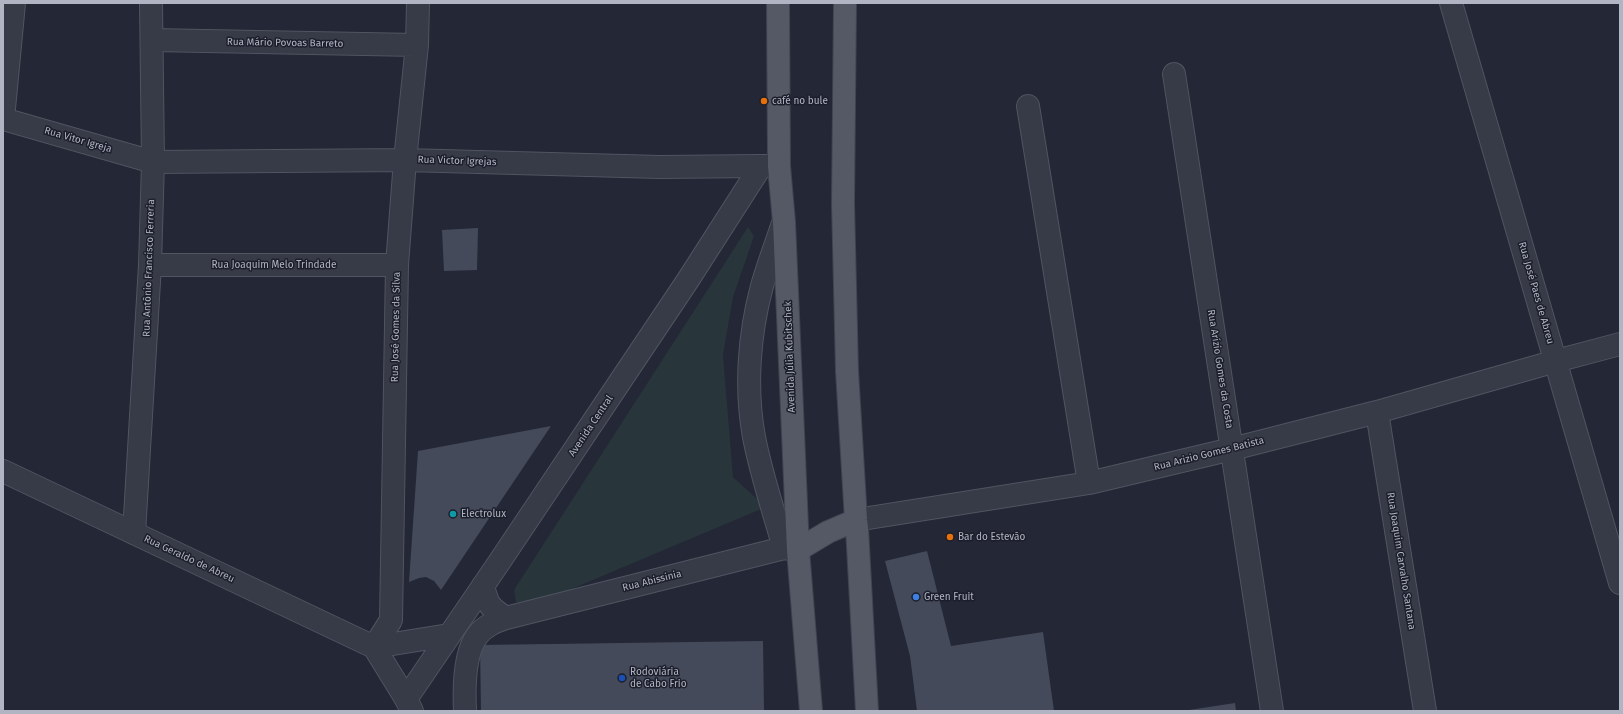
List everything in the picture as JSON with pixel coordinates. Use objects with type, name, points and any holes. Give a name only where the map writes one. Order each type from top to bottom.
[{"type":"main road","name":"Avenida Júlia Kubitschek","points":[[778,3],[770,166],[784,222],[791,549],[811,711]]},
{"type":"main road","points":[[846,3],[844,211],[847,371],[867,711]]},
{"type":"main road","points":[[791,549],[856,520]]},
{"type":"street","points":[[3,119],[14,3]]},
{"type":"street","name":"Rua Antônio Francisco Ferreria","points":[[134,532],[150,265],[154,162],[151,3]]},
{"type":"street","name":"Rua José Gomes da Silva","points":[[374,647],[391,620],[397,265],[405,160],[417,45],[418,3]]},
{"type":"street","name":"Rua José Paes de Abreu","points":[[1451,3],[1620,583]]},
{"type":"street","name":"Rua Mário Povoas Barreto","points":[[152,40],[417,45]]},
{"type":"street","name":"Rua Arízio Gomes da Costa","points":[[1174,74],[1272,711]]},
{"type":"street","points":[[1028,106],[1089,482]]},
{"type":"street","name":"Rua Vitor Igreja","points":[[3,119],[154,162]]},
{"type":"street","name":"Rua Victor Igrejas","points":[[154,162],[405,160],[660,167],[770,166]]},
{"type":"street","name":"Avenida Central","points":[[406,707],[448,635],[484,586],[688,280],[770,166]]},
{"type":"street","points":[[784,222],[762,286],[753,330],[750,373],[750,403],[754,437],[791,549]]},
{"type":"street","name":"Rua Joaquim Melo Trindade","points":[[150,265],[397,265]]},
{"type":"street","name":"Rua Arizio Gomes Batista","points":[[856,520],[1089,482],[1232,449],[1377,412],[1620,344]]},
{"type":"street","name":"Rua Joaquim Carvalho Santana","points":[[1377,412],[1425,711]]},
{"type":"street","name":"Rua Geraldo de Abreu","points":[[3,471],[374,647]]},
{"type":"street","name":"Rua Abissinia","points":[[465,711],[464,697],[470,652],[478,636],[490,624],[506,618],[791,549]]},
{"type":"street","points":[[484,586],[487,603],[506,618]]},
{"type":"street","points":[[406,707],[391,672],[374,647],[448,635]]},
{"type":"shaded area","points":[[748,227],[754,236],[733,297],[723,355],[733,477],[766,507],[531,606],[516,602],[514,590]]},
{"type":"building","points":[[478,228],[477,270],[444,271],[442,230]]},
{"type":"building","name":"Electrolux","points":[[551,426],[441,590],[434,581],[426,577],[409,582],[418,451]]},
{"type":"building","name":"Green Fruit","points":[[927,551],[951,646],[1043,632],[1054,711],[917,711],[910,656],[885,561]]},
{"type":"building","name":"Rodoviária de Cabo Frio","points":[[763,641],[764,711],[481,711],[480,645]]},
{"type":"building","points":[[1235,703],[1236,711],[1189,711],[1189,710]]},
{"type":"place","name":"café no bule","points":[[764,101]]},
{"type":"place","name":"Electrolux","points":[[453,514]]},
{"type":"place","name":"Bar do Estevão","points":[[950,537]]},
{"type":"place","name":"Green Fruit","points":[[916,597]]},
{"type":"place","name":"Rodoviária de Cabo Frio","points":[[622,678]]}]
